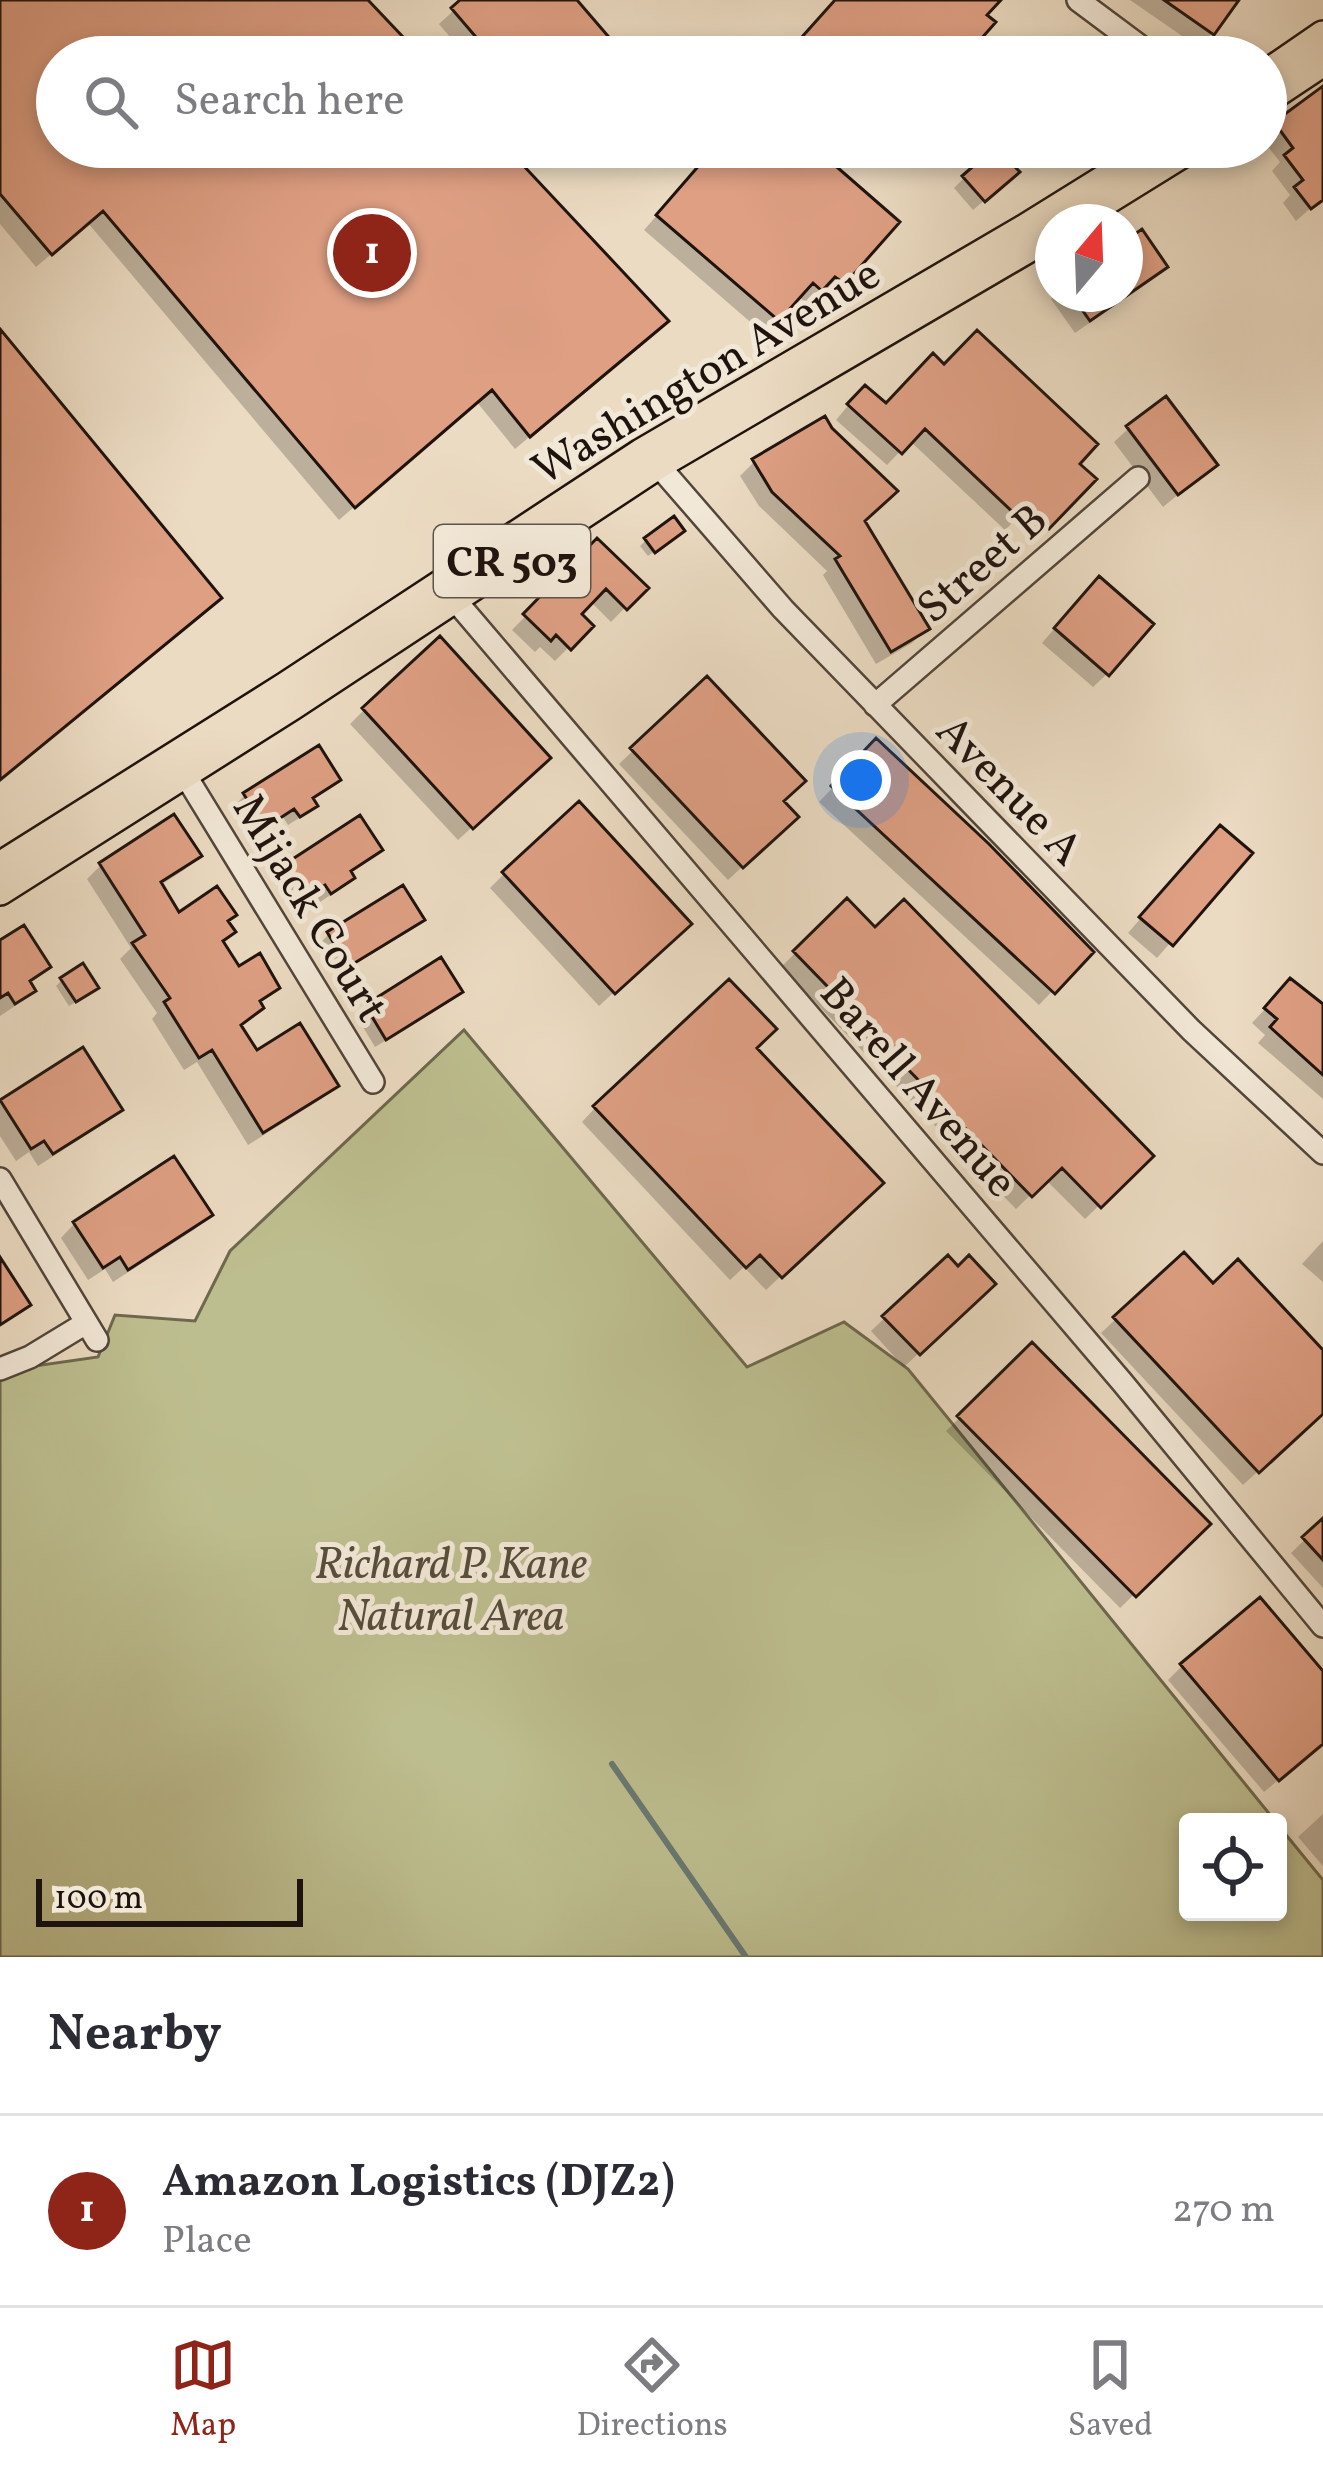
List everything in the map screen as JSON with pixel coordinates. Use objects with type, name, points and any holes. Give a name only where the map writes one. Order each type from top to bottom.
[{"type":"main road","points":[[1287,63],[1323,35]]},
{"type":"main road","points":[[1287,73],[1323,62]]},
{"type":"main road","name":"Washington Avenue","points":[[0,866],[641,453],[1122,168]]},
{"type":"main road","points":[[1101,204],[1159,168]]},
{"type":"main road","name":"Washington Avenue","points":[[0,891],[658,465],[1035,245]]},
{"type":"street","points":[[1078,0],[1127,36]]},
{"type":"street","name":"Avenue A","points":[[658,465],[783,609],[875,705],[1183,1022],[1323,1153]]},
{"type":"street","name":"Street B","points":[[875,705],[1138,478]]},
{"type":"street","name":"Barell Avenue","points":[[455,600],[1122,1382],[1323,1626]]},
{"type":"street","name":"Mijack Court","points":[[184,772],[373,1082]]},
{"type":"street","points":[[0,1179],[91,1331],[0,1369]]},
{"type":"green space","name":"Richard P. Kane Natural Area","points":[[464,1030],[747,1367],[844,1322],[908,1369],[1269,1813],[1179,1813],[1179,1921],[1287,1921],[1287,1836],[1323,1880],[1323,1957],[0,1957],[0,1371],[98,1357],[115,1315],[195,1321],[230,1251]]},
{"type":"building","points":[[0,0],[368,0],[402,36],[36,36],[36,168],[526,168],[669,321],[530,437],[492,390],[355,508],[103,211],[52,255],[0,194]]},
{"type":"building","points":[[460,0],[577,0],[608,36],[475,36],[451,8]]},
{"type":"building","points":[[835,0],[1001,0],[987,15],[996,22],[984,36],[803,36]]},
{"type":"building","points":[[1164,0],[1239,0],[1214,35]]},
{"type":"building","points":[[1323,86],[1323,200],[1311,209],[1294,187],[1303,180],[1287,159],[1293,148],[1287,140],[1287,112]]},
{"type":"building","points":[[697,168],[838,168],[900,222],[845,284],[835,277],[822,291],[813,283],[779,321],[656,215]]},
{"type":"building","points":[[971,168],[1016,168],[1020,172],[985,202],[962,176]]},
{"type":"building","points":[[1143,230],[1168,267],[1143,284]]},
{"type":"building","points":[[0,329],[222,598],[0,780]]},
{"type":"building","points":[[977,330],[1098,444],[1080,464],[1097,479],[1049,529],[1029,510],[1020,519],[925,429],[902,454],[847,404],[865,385],[886,403],[933,353],[944,364]]},
{"type":"building","points":[[1166,396],[1218,465],[1178,495],[1126,426]]},
{"type":"building","points":[[825,416],[898,491],[865,521],[930,629],[891,652],[835,559],[840,556],[772,492],[752,459]]},
{"type":"building","points":[[674,516],[685,531],[655,553],[644,538]]},
{"type":"building","points":[[597,538],[649,588],[627,610],[606,589],[582,614],[594,626],[571,650],[556,635],[551,641],[523,614]]},
{"type":"building","points":[[1099,576],[1154,624],[1109,676],[1054,628]]},
{"type":"building","points":[[440,636],[551,758],[473,829],[362,708]]},
{"type":"building","points":[[707,676],[806,781],[784,801],[799,817],[743,868],[630,748]]},
{"type":"building","points":[[876,738],[1094,952],[1055,994],[831,786]]},
{"type":"building","points":[[319,745],[341,780],[313,798],[318,806],[300,817],[294,809],[265,828],[243,793]]},
{"type":"building","points":[[579,801],[692,924],[615,994],[502,872]]},
{"type":"building","points":[[174,814],[202,856],[161,882],[179,912],[217,886],[237,915],[228,921],[236,932],[223,941],[239,966],[260,953],[280,988],[260,1001],[264,1008],[241,1025],[257,1050],[300,1023],[339,1086],[263,1133],[212,1050],[199,1058],[164,1002],[170,998],[132,943],[145,935],[99,863]]},
{"type":"building","points":[[360,815],[383,850],[351,871],[355,878],[331,894],[325,885],[307,897],[285,864]]},
{"type":"building","points":[[1220,825],[1253,853],[1173,946],[1139,917]]},
{"type":"building","points":[[403,885],[425,920],[348,967],[327,932]]},
{"type":"building","points":[[847,898],[875,927],[904,899],[1154,1156],[1101,1208],[1062,1168],[1032,1197],[793,951]]},
{"type":"building","points":[[24,925],[51,967],[30,981],[36,991],[15,1004],[8,993],[0,998],[0,940]]},
{"type":"building","points":[[441,957],[463,992],[386,1040],[365,1005]]},
{"type":"building","points":[[83,963],[99,988],[76,1002],[60,978]]},
{"type":"building","points":[[1290,978],[1323,1004],[1323,1075],[1270,1027],[1277,1019],[1264,1008]]},
{"type":"building","points":[[729,979],[777,1029],[757,1048],[884,1183],[782,1278],[760,1255],[746,1268],[593,1106]]},
{"type":"building","points":[[83,1047],[123,1110],[53,1154],[44,1141],[31,1149],[0,1100]]},
{"type":"building","points":[[174,1156],[213,1215],[128,1270],[120,1257],[103,1268],[73,1222]]},
{"type":"building","points":[[1184,1252],[1213,1283],[1238,1259],[1323,1350],[1323,1414],[1259,1473],[1113,1317]]},
{"type":"building","points":[[948,1255],[958,1266],[969,1255],[996,1284],[920,1355],[882,1316]]},
{"type":"building","points":[[0,1257],[31,1305],[0,1325]]},
{"type":"building","points":[[1032,1342],[1211,1524],[1136,1597],[957,1416]]},
{"type":"building","points":[[1323,1518],[1323,1560],[1302,1537]]},
{"type":"building","points":[[1260,1597],[1323,1671],[1323,1744],[1279,1781],[1180,1664]]},
{"type":"waterway","points":[[612,1764],[746,1957]]},
{"type":"place","name":"Amazon Logistics (DJZ2)","points":[[372,253]]}]
